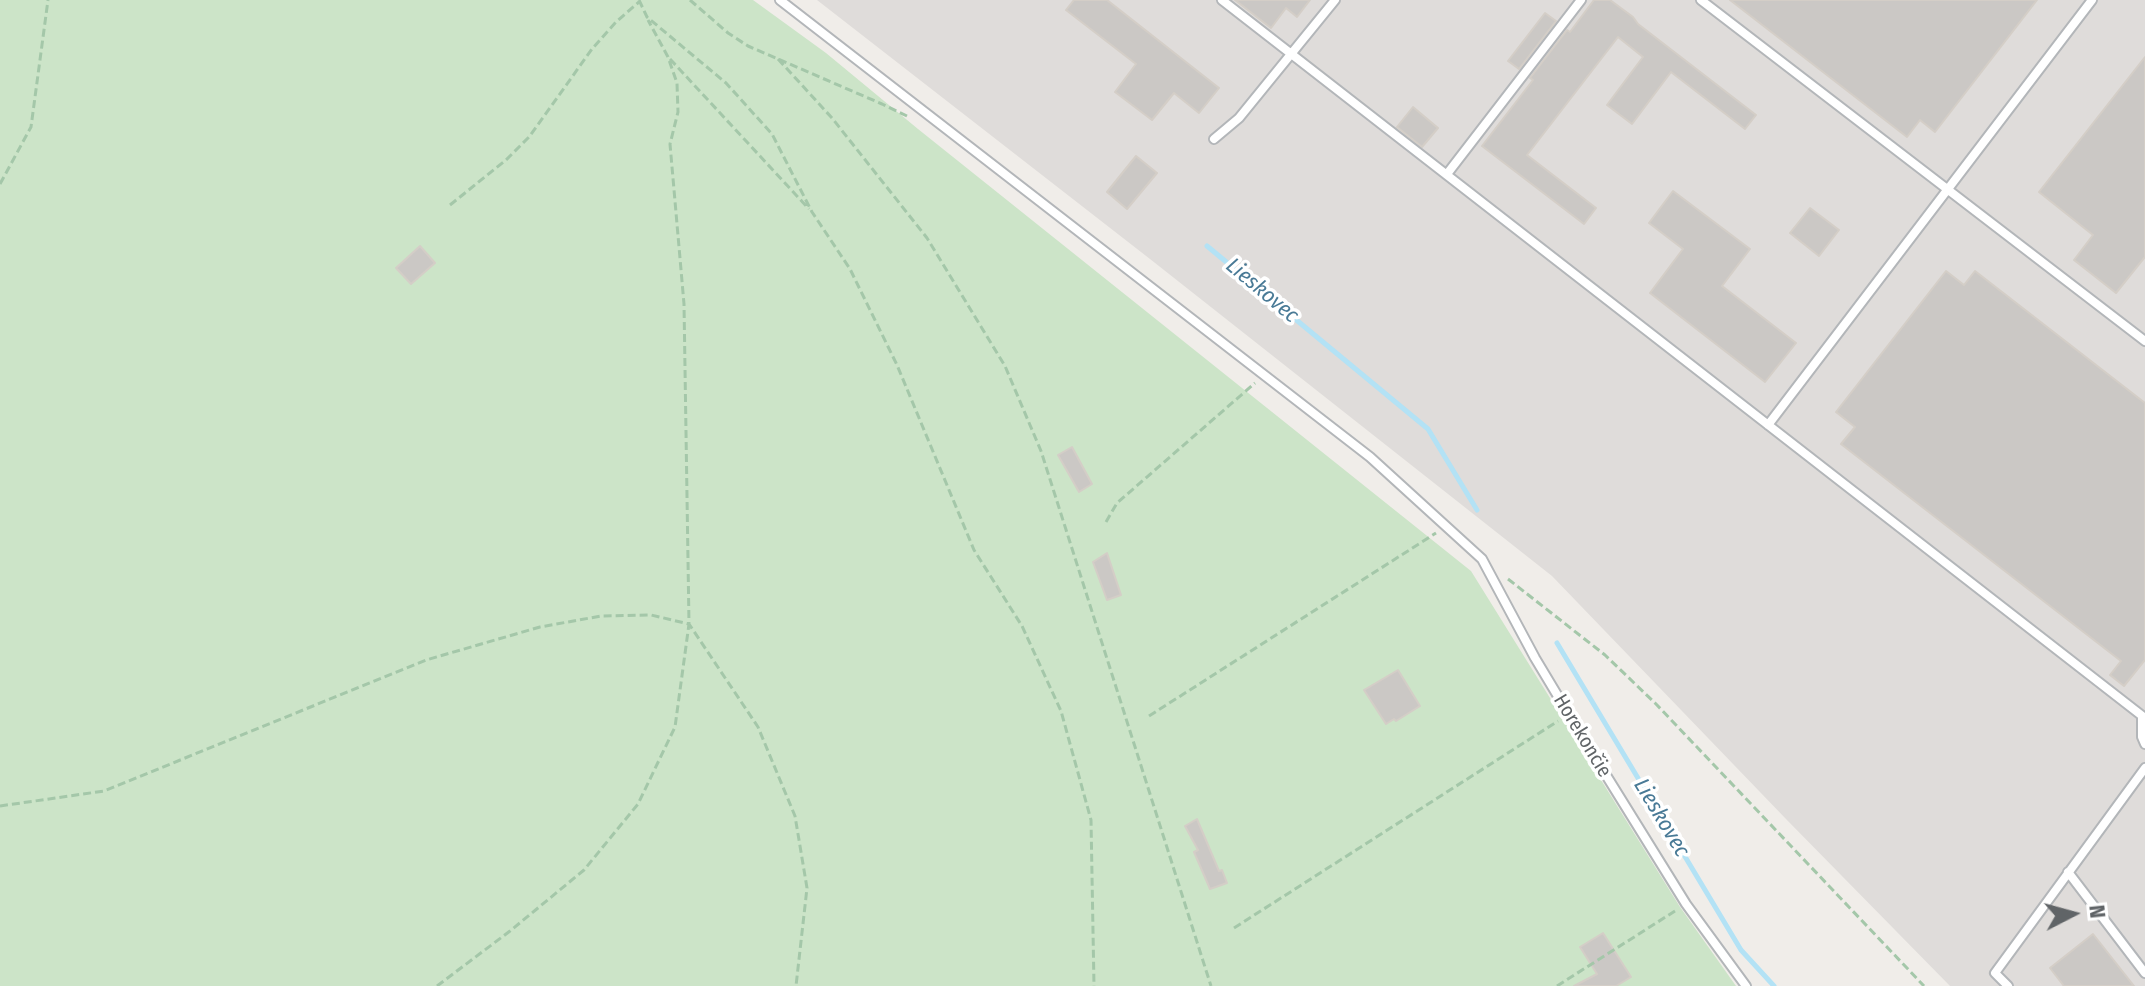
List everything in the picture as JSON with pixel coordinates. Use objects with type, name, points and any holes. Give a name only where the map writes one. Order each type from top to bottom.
[{"type":"lane","name":"Horekončie","points":[[780,0],[1370,457],[1444,528],[1482,559],[1590,751],[1686,904],[1746,986]]},
{"type":"lane","points":[[1222,0],[2144,717],[2142,737],[2145,744]]},
{"type":"lane","points":[[1214,139],[1239,118],[1335,0]]},
{"type":"lane","points":[[1447,174],[1581,0]]},
{"type":"lane","points":[[1701,0],[2145,341]]},
{"type":"lane","points":[[1768,425],[2092,0]]},
{"type":"lane","points":[[2008,986],[1995,973],[2145,768]]},
{"type":"lane","points":[[2068,872],[2145,973]]},
{"type":"path","points":[[0,184],[31,127],[48,0]]},
{"type":"path","points":[[690,0],[748,46],[907,116]]},
{"type":"path","points":[[437,986],[584,870],[638,804],[675,727],[689,624],[684,304],[670,144],[678,112],[677,83],[668,57],[639,1],[592,49],[529,137],[506,160],[450,205]]},
{"type":"path","points":[[647,17],[726,83],[772,134],[812,212],[850,269],[897,365],[974,550],[1022,626],[1061,711],[1091,820],[1094,986]]},
{"type":"path","points":[[668,57],[812,212]]},
{"type":"path","points":[[778,59],[832,118],[927,238],[1005,366],[1041,451],[1211,986]]},
{"type":"path","points":[[1106,522],[1117,503],[1263,375]]},
{"type":"path","points":[[1432,524],[1444,528]]},
{"type":"path","points":[[1149,716],[1426,540]]},
{"type":"path","points":[[1506,577],[1605,655],[1656,704],[1924,986]]},
{"type":"path","points":[[0,806],[104,791],[426,660],[540,627],[601,616],[651,615],[689,624],[758,727],[795,816],[807,888],[796,986]]},
{"type":"path","name":"Horekončie","points":[[1234,928],[1560,720]]},
{"type":"path","points":[[1557,986],[1674,911]]},
{"type":"shaded area","points":[[817,0],[2145,0],[2145,986],[1950,986],[1552,576]]},
{"type":"green space","points":[[0,0],[753,0],[826,53],[1471,571],[1680,907],[1736,986],[0,986]]},
{"type":"building","points":[[1074,0],[1107,0],[1219,88],[1199,113],[1174,93],[1152,120],[1115,92],[1136,64],[1066,10]]},
{"type":"building","points":[[1235,0],[1310,0],[1297,17],[1286,8],[1271,28]]},
{"type":"building","points":[[1594,0],[1610,0],[1756,115],[1745,129],[1671,72],[1632,124],[1607,105],[1643,57],[1618,37],[1527,155],[1596,208],[1584,224],[1482,146],[1533,80],[1530,78]]},
{"type":"building","points":[[1730,0],[2037,0],[1935,132],[1920,120],[1907,137]]},
{"type":"building","points":[[1545,13],[1556,21],[1519,69],[1508,61]]},
{"type":"building","points":[[2145,57],[2145,257],[2116,293],[2074,260],[2093,235],[2039,192]]},
{"type":"building","points":[[1413,107],[1438,128],[1422,147],[1397,127]]},
{"type":"building","points":[[1136,156],[1157,173],[1127,209],[1107,192]]},
{"type":"building","points":[[1673,191],[1750,249],[1722,286],[1796,343],[1765,382],[1650,293],[1683,249],[1649,223]]},
{"type":"building","points":[[1810,208],[1839,230],[1819,256],[1790,233]]},
{"type":"building","points":[[420,246],[435,263],[411,284],[396,268]]},
{"type":"building","points":[[1946,271],[1964,285],[1975,271],[2145,403],[2145,660],[2124,686],[2110,675],[2121,661],[1841,444],[1855,427],[1836,412]]},
{"type":"building","points":[[1072,447],[1092,484],[1079,492],[1058,455]]},
{"type":"building","points":[[1107,553],[1121,595],[1107,600],[1093,562]]},
{"type":"building","points":[[1398,670],[1420,706],[1386,724],[1364,690]]},
{"type":"building","points":[[1197,819],[1227,883],[1210,889],[1194,852],[1198,850],[1185,826]]},
{"type":"building","points":[[1603,933],[1631,977],[1616,986],[1574,986],[1597,974],[1580,947]]},
{"type":"building","points":[[2093,934],[2134,986],[2064,986],[2050,968]]},
{"type":"waterway","name":"Lieskovec","points":[[1207,246],[1428,429],[1477,510]]},
{"type":"waterway","name":"Lieskovec","points":[[1557,643],[1741,950],[1774,986]]}]
